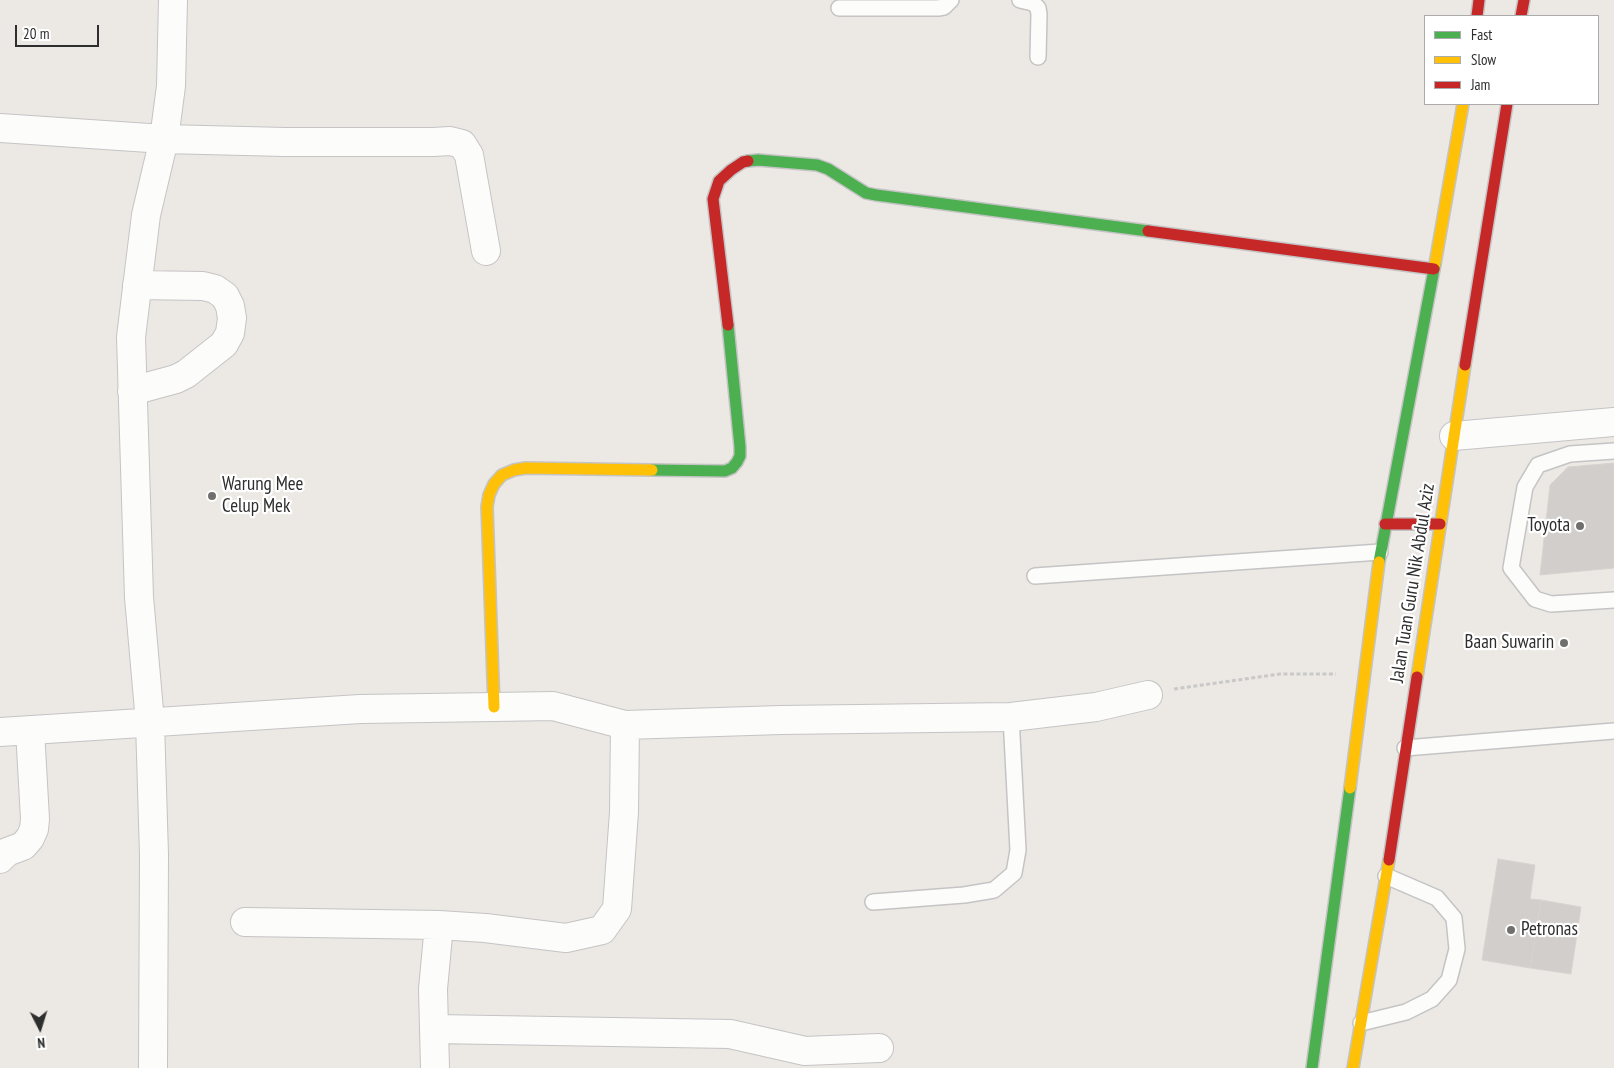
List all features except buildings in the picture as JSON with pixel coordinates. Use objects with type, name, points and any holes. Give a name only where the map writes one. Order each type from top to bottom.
[{"type":"main road","points":[[1476,15],[1479,0]]},
{"type":"main road","points":[[1521,15],[1524,0]]},
{"type":"main road","name":"Jalan Tuan Guru Nik Abdul Aziz","points":[[1312,1068],[1380,552],[1434,269],[1463,105]]},
{"type":"main road","name":"Jalan Tuan Guru Nik Abdul Aziz","points":[[1353,1068],[1386,876],[1507,105]]},
{"type":"main road","points":[[494,707],[487,507],[489,495],[494,484],[502,475],[526,468],[725,471],[732,468],[740,456],[732,356],[713,199],[719,181],[743,162],[758,160],[817,165],[828,169],[866,193],[876,195],[1434,269]]},
{"type":"main road","points":[[1385,524],[1440,524]]},
{"type":"street","points":[[153,1068],[154,856],[150,722],[139,598],[131,336],[146,215],[164,139],[171,86],[173,0]]},
{"type":"street","points":[[0,128],[164,139],[285,142],[433,142],[450,140],[462,144],[469,155],[486,251]]},
{"type":"street","points":[[132,391],[176,379],[186,374],[224,344],[230,333],[232,318],[230,306],[225,296],[215,289],[204,286],[137,285]]},
{"type":"street","points":[[1454,436],[1614,422]]},
{"type":"street","points":[[0,732],[360,708],[553,706],[625,725],[781,720],[1011,717],[1096,706],[1148,695]]},
{"type":"street","points":[[245,922],[439,925],[485,928],[566,938],[602,930],[617,910],[624,812],[625,725]]},
{"type":"street","points":[[0,859],[7,852],[23,846],[30,838],[34,829],[30,730]]},
{"type":"street","points":[[435,1068],[433,989],[439,925]]},
{"type":"street","points":[[434,1029],[730,1034],[805,1051],[879,1048]]},
{"type":"lane","points":[[839,8],[938,8],[944,7],[951,0]]},
{"type":"lane","points":[[1020,0],[1033,3],[1038,8],[1038,58]]},
{"type":"lane","points":[[1614,451],[1570,454],[1538,465],[1524,487],[1511,568],[1535,599],[1551,604],[1614,600]]},
{"type":"lane","points":[[1035,576],[1380,552]]},
{"type":"lane","points":[[873,902],[964,895],[994,890],[1014,873],[1018,850],[1011,717]]},
{"type":"lane","points":[[1405,748],[1614,731]]},
{"type":"lane","points":[[1361,1023],[1406,1012],[1432,999],[1449,980],[1457,949],[1454,918],[1437,898],[1386,876]]},
{"type":"path","points":[[1148,695],[1181,687],[1280,674],[1364,675]]},
{"type":"traffic: fast","points":[[748,161],[758,160],[817,165],[828,169],[866,193],[876,195],[1148,231]]},
{"type":"traffic: fast","points":[[1379,562],[1435,264]]},
{"type":"traffic: fast","points":[[652,470],[725,471],[732,468],[737,462],[740,456],[740,447],[728,325]]},
{"type":"traffic: fast","points":[[1312,1068],[1350,788]]},
{"type":"traffic: slow","points":[[1435,264],[1463,105]]},
{"type":"traffic: slow","points":[[1417,677],[1465,365]]},
{"type":"traffic: slow","points":[[494,707],[487,507],[489,495],[494,484],[502,475],[526,468],[652,470]]},
{"type":"traffic: slow","points":[[1350,788],[1379,562]]},
{"type":"traffic: slow","points":[[1353,1068],[1389,860]]},
{"type":"traffic: jam","points":[[1477,15],[1479,0]]},
{"type":"traffic: jam","points":[[1521,15],[1524,0]]},
{"type":"traffic: jam","points":[[1465,365],[1507,105]]},
{"type":"traffic: jam","points":[[728,325],[713,199],[719,181],[731,170],[748,161]]},
{"type":"traffic: jam","points":[[1148,231],[1434,269]]},
{"type":"traffic: jam","points":[[1385,524],[1440,524]]},
{"type":"traffic: jam","points":[[1389,860],[1417,677]]},
{"type":"place","name":"Warung Mee Celup Mek","points":[[212,496]]},
{"type":"place","name":"Toyota","points":[[1580,526]]},
{"type":"place","name":"Baan Suwarin","points":[[1564,643]]},
{"type":"place","name":"Petronas","points":[[1511,930]]}]
